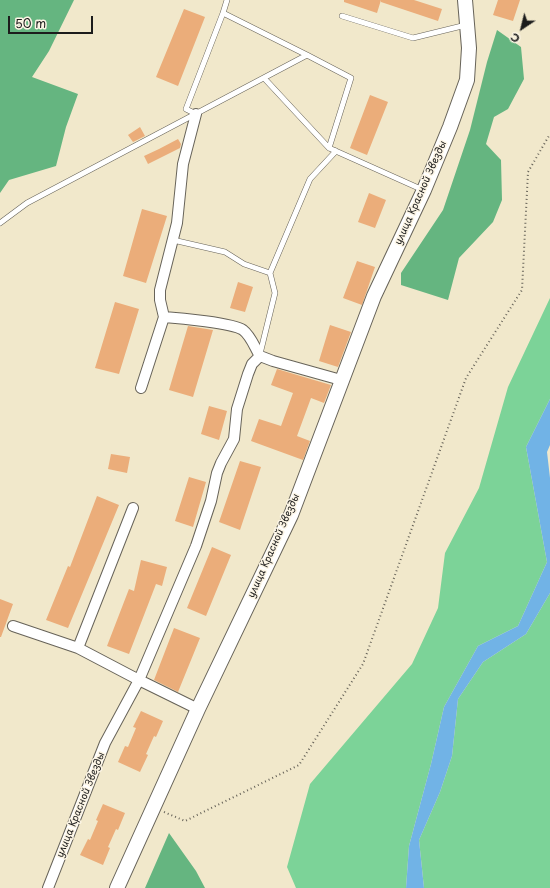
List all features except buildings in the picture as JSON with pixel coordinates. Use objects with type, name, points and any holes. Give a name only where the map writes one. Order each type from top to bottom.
[{"type":"street","name":"улица Красной Звезды","points":[[117,888],[198,709],[291,515],[374,296],[424,190],[467,80],[469,48],[465,0]]},
{"type":"street","points":[[141,388],[164,317],[160,300],[160,290],[179,212],[180,182],[183,164],[196,114]]},
{"type":"street","points":[[164,317],[235,326],[244,330],[260,356],[341,380]]},
{"type":"street","name":"улица Красной Звезды","points":[[48,888],[105,743],[139,680],[196,546],[211,501],[217,473],[234,439],[237,409],[248,374],[252,364],[260,356]]},
{"type":"street","points":[[78,648],[133,508]]},
{"type":"street","points":[[13,626],[78,648],[198,709]]},
{"type":"lane","points":[[196,114],[186,109],[227,0]]},
{"type":"lane","points":[[223,13],[351,78],[329,148]]},
{"type":"lane","points":[[342,16],[413,38],[467,24]]},
{"type":"lane","points":[[0,223],[27,203],[307,55]]},
{"type":"lane","points":[[264,78],[329,148],[424,190]]},
{"type":"lane","points":[[260,356],[275,293],[270,273],[310,179],[336,151]]},
{"type":"lane","points":[[173,240],[225,252],[244,264],[270,273]]},
{"type":"path","points":[[153,808],[185,821],[299,765],[363,664],[466,378],[522,290],[528,172],[550,134]]},
{"type":"green space","points":[[0,0],[74,0],[49,51],[32,77],[78,94],[66,127],[56,166],[9,180],[0,193]]},
{"type":"green space","points":[[497,30],[521,47],[524,79],[508,109],[494,117],[486,144],[501,160],[502,200],[493,222],[459,258],[448,300],[401,285],[401,273],[443,210],[470,130],[487,62]]},
{"type":"green space","points":[[550,298],[550,399],[526,447],[547,562],[518,626],[478,646],[444,707],[431,764],[409,846],[406,888],[296,888],[287,867],[310,784],[412,664],[438,608],[445,553],[479,488],[508,387]]},
{"type":"green space","points":[[550,593],[550,888],[424,888],[419,840],[440,792],[452,756],[458,699],[483,662],[526,634]]},
{"type":"green space","points":[[169,833],[196,871],[205,888],[145,888]]},
{"type":"water","points":[[550,399],[550,445],[547,452],[550,478],[550,593],[526,634],[483,662],[458,699],[452,756],[440,792],[419,840],[424,888],[406,888],[409,846],[431,764],[444,707],[478,646],[518,626],[547,562],[526,447]]}]
